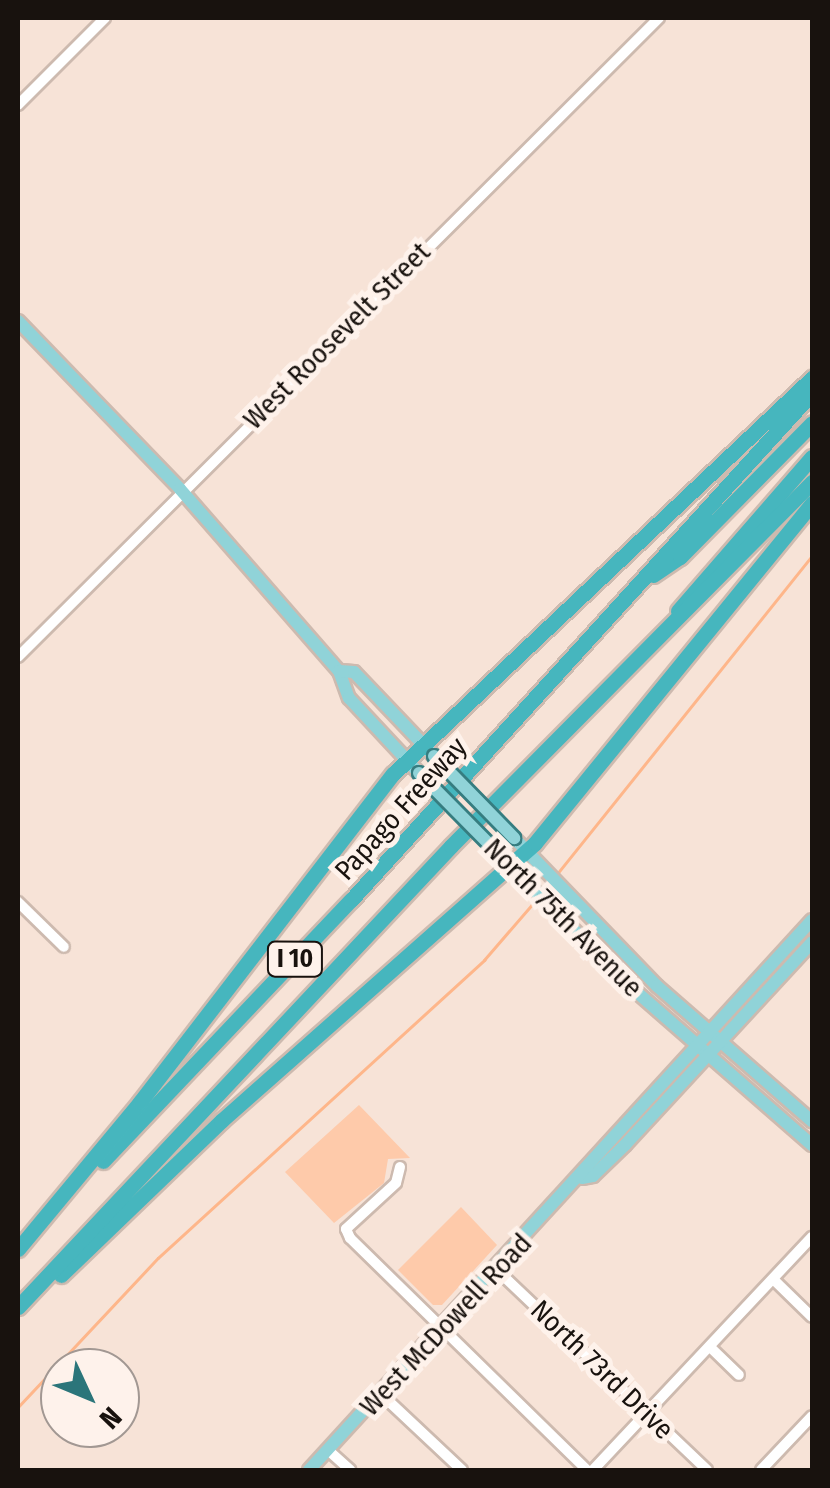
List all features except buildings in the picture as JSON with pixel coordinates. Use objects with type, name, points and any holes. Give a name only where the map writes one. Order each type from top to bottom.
[{"type":"highway","points":[[18,1250],[408,760],[428,750],[812,378]]},
{"type":"highway","name":"Papago Freeway","points":[[18,1250],[352,900],[812,392]]},
{"type":"highway","points":[[631,590],[680,557],[812,423]]},
{"type":"highway","points":[[646,655],[693,589],[812,456]]},
{"type":"highway","name":"I 10","points":[[18,1311],[451,846],[646,655],[812,482]]},
{"type":"highway","points":[[18,1311],[221,1121],[526,852],[812,503]]},
{"type":"main road","name":"North 75th Avenue","points":[[18,321],[180,489],[339,671],[339,686],[420,773],[549,906],[696,1046],[812,1145]]},
{"type":"main road","name":"North 75th Avenue","points":[[339,671],[354,672],[611,940],[812,1121]]},
{"type":"main road","points":[[549,906],[590,936],[611,940]]},
{"type":"main road","name":"West McDowell Road","points":[[309,1470],[582,1178],[584,1167],[812,920]]},
{"type":"main road","name":"West McDowell Road","points":[[582,1178],[593,1176],[812,942]]},
{"type":"street","points":[[18,105],[105,18]]},
{"type":"street","name":"West Roosevelt Street","points":[[18,657],[180,489],[659,18]]},
{"type":"street","points":[[18,902],[64,946]]},
{"type":"street","points":[[400,1168],[396,1183],[346,1229],[440,1331],[590,1470],[812,1237]]},
{"type":"street","name":"North 73rd Drive","points":[[497,1270],[707,1470]]},
{"type":"street","points":[[773,1279],[812,1317]]},
{"type":"street","points":[[710,1347],[739,1375]]},
{"type":"street","points":[[381,1394],[462,1470]]},
{"type":"street","points":[[762,1470],[812,1416]]},
{"type":"street","points":[[328,1450],[350,1470]]},
{"type":"shaded area","points":[[359,1105],[410,1158],[388,1159],[384,1183],[334,1223],[285,1172]]},
{"type":"shaded area","points":[[461,1207],[497,1245],[442,1305],[433,1305],[398,1270]]},
{"type":"waterway","points":[[557,874],[812,556]]},
{"type":"waterway","points":[[18,1407],[158,1258],[484,960],[536,900]]}]
